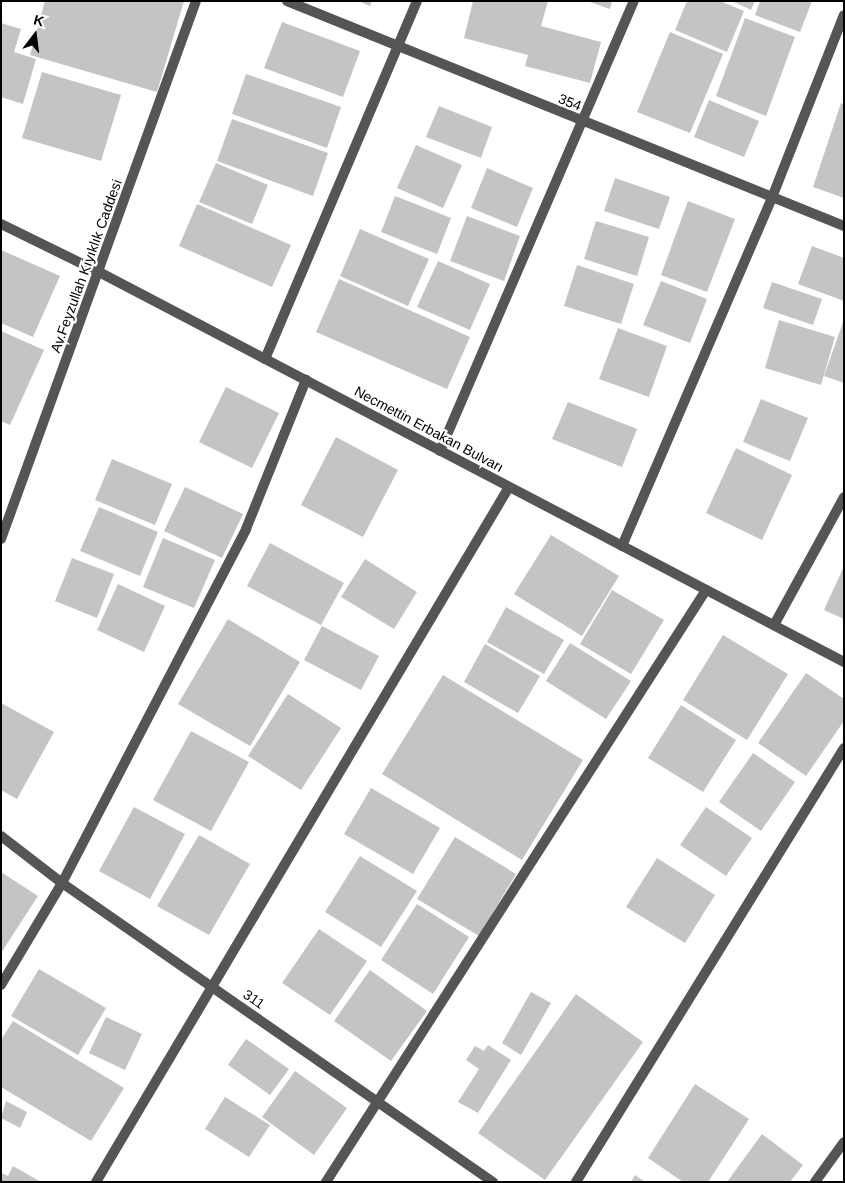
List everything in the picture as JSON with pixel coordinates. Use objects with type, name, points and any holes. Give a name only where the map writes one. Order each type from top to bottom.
[{"type":"street","name":"Av.Feyzullah Kıyıklık Caddesi","points":[[1,539],[196,1]]},
{"type":"street","name":"354","points":[[287,1],[583,123],[773,195],[844,226]]},
{"type":"street","points":[[265,359],[417,1]]},
{"type":"street","points":[[440,450],[583,123],[634,1]]},
{"type":"street","points":[[622,546],[773,195],[844,15]]},
{"type":"street","name":"Necmettin Erbakan Bulvarı","points":[[1,224],[99,272],[844,662]]},
{"type":"street","points":[[1,985],[62,883],[246,529],[306,380]]},
{"type":"street","points":[[96,1182],[509,487]]},
{"type":"street","points":[[774,625],[844,497]]},
{"type":"street","points":[[326,1182],[706,590]]},
{"type":"street","points":[[576,1182],[844,748]]},
{"type":"street","name":"311","points":[[1,836],[62,883],[494,1182]]},
{"type":"street","points":[[815,1182],[844,1142]]},
{"type":"building","points":[[45,1],[184,1],[157,92],[30,55]]},
{"type":"building","points":[[358,1],[372,1],[370,6]]},
{"type":"building","points":[[473,1],[548,1],[541,26],[601,42],[590,83],[525,66],[528,55],[464,38]]},
{"type":"building","points":[[587,1],[612,1],[610,9]]},
{"type":"building","points":[[687,1],[720,1],[744,11],[727,52],[675,30]]},
{"type":"building","points":[[732,1],[755,1],[751,10]]},
{"type":"building","points":[[760,1],[812,1],[800,32],[755,15]]},
{"type":"building","points":[[745,18],[795,37],[766,116],[716,96]]},
{"type":"building","points":[[282,22],[360,51],[343,97],[264,68]]},
{"type":"building","points":[[1,23],[21,29],[14,52],[36,59],[23,104],[1,97]]},
{"type":"building","points":[[670,32],[723,54],[690,133],[637,112]]},
{"type":"building","points":[[42,72],[121,95],[101,161],[22,138]]},
{"type":"building","points":[[246,74],[341,107],[327,148],[232,114]]},
{"type":"building","points":[[709,100],[759,121],[744,157],[694,137]]},
{"type":"building","points":[[841,103],[844,104],[844,198],[813,187]]},
{"type":"building","points":[[439,106],[492,127],[481,158],[426,137]]},
{"type":"building","points":[[232,119],[328,153],[313,196],[217,161]]},
{"type":"building","points":[[416,145],[462,165],[443,208],[397,188]]},
{"type":"building","points":[[216,163],[268,185],[252,224],[199,202]]},
{"type":"building","points":[[487,168],[533,188],[517,227],[471,208]]},
{"type":"building","points":[[615,178],[670,197],[659,229],[604,211]]},
{"type":"building","points":[[395,196],[451,218],[437,254],[381,232]]},
{"type":"building","points":[[688,201],[735,219],[707,292],[661,275]]},
{"type":"building","points":[[197,204],[291,245],[272,287],[179,246]]},
{"type":"building","points":[[467,216],[520,236],[504,281],[450,261]]},
{"type":"building","points":[[596,221],[649,237],[637,276],[584,259]]},
{"type":"building","points":[[360,229],[429,259],[408,306],[340,276]]},
{"type":"building","points":[[812,246],[844,258],[844,301],[798,284]]},
{"type":"building","points":[[1,250],[60,276],[33,337],[1,323]]},
{"type":"building","points":[[438,261],[490,284],[470,330],[417,307]]},
{"type":"building","points":[[577,265],[634,284],[621,324],[564,306]]},
{"type":"building","points":[[339,279],[470,337],[447,389],[316,332]]},
{"type":"building","points":[[661,281],[707,299],[690,343],[643,325]]},
{"type":"building","points":[[772,282],[822,299],[813,325],[763,308]]},
{"type":"building","points":[[779,320],[835,337],[821,385],[765,368]]},
{"type":"building","points":[[844,322],[844,383],[824,376]]},
{"type":"building","points":[[618,328],[667,346],[649,397],[599,379]]},
{"type":"building","points":[[1,331],[44,350],[10,425],[1,421]]},
{"type":"building","points":[[226,387],[279,413],[252,468],[199,442]]},
{"type":"building","points":[[761,399],[808,418],[790,461],[743,442]]},
{"type":"building","points":[[568,402],[637,429],[622,467],[552,439]]},
{"type":"building","points":[[336,437],[398,470],[363,537],[301,505]]},
{"type":"building","points":[[736,448],[792,475],[762,540],[706,513]]},
{"type":"building","points":[[112,459],[172,484],[155,525],[95,500]]},
{"type":"building","points":[[185,487],[243,514],[222,558],[164,531]]},
{"type":"building","points":[[99,507],[158,532],[140,576],[80,551]]},
{"type":"building","points":[[551,535],[619,576],[582,636],[514,594]]},
{"type":"building","points":[[163,538],[215,560],[194,608],[143,587]]},
{"type":"building","points":[[270,543],[344,583],[321,625],[247,586]]},
{"type":"building","points":[[72,558],[114,574],[97,618],[55,601]]},
{"type":"building","points":[[365,559],[417,592],[394,629],[341,597]]},
{"type":"building","points":[[844,566],[844,619],[824,610]]},
{"type":"building","points":[[118,584],[165,606],[144,652],[97,630]]},
{"type":"building","points":[[612,590],[664,620],[631,674],[580,644]]},
{"type":"building","points":[[506,607],[564,640],[544,674],[487,642]]},
{"type":"building","points":[[228,619],[300,662],[250,746],[178,704]]},
{"type":"building","points":[[322,626],[379,656],[361,690],[304,660]]},
{"type":"building","points":[[723,635],[788,674],[747,740],[683,700]]},
{"type":"building","points":[[570,643],[631,681],[606,719],[546,681]]},
{"type":"building","points":[[485,644],[540,676],[518,713],[464,682]]},
{"type":"building","points":[[806,673],[844,699],[844,721],[806,776],[758,743]]},
{"type":"building","points":[[443,675],[583,760],[522,860],[382,774]]},
{"type":"building","points":[[288,694],[341,728],[301,790],[248,756]]},
{"type":"building","points":[[1,703],[54,732],[17,799],[1,790]]},
{"type":"building","points":[[681,705],[736,740],[703,792],[648,758]]},
{"type":"building","points":[[191,731],[249,762],[211,831],[153,800]]},
{"type":"building","points":[[753,753],[795,782],[761,831],[719,802]]},
{"type":"building","points":[[371,788],[440,828],[413,874],[344,834]]},
{"type":"building","points":[[134,807],[185,834],[150,899],[99,871]]},
{"type":"building","points":[[706,807],[752,838],[726,876],[680,845]]},
{"type":"building","points":[[199,835],[250,864],[209,935],[157,906]]},
{"type":"building","points":[[455,837],[516,874],[479,936],[417,899]]},
{"type":"building","points":[[360,856],[417,891],[381,947],[325,912]]},
{"type":"building","points":[[657,858],[715,895],[685,943],[626,907]]},
{"type":"building","points":[[1,872],[38,896],[1,953]]},
{"type":"building","points":[[417,904],[469,937],[433,994],[381,960]]},
{"type":"building","points":[[319,929],[367,961],[330,1015],[282,983]]},
{"type":"building","points":[[39,969],[106,1008],[78,1055],[11,1016]]},
{"type":"building","points":[[370,970],[427,1011],[391,1061],[334,1021]]},
{"type":"building","points":[[531,992],[551,1003],[521,1055],[502,1043]]},
{"type":"building","points":[[576,994],[643,1042],[545,1180],[478,1133]]},
{"type":"building","points":[[106,1017],[142,1034],[125,1070],[89,1053]]},
{"type":"building","points":[[13,1021],[124,1088],[91,1141],[1,1087],[1,1040]]},
{"type":"building","points":[[246,1039],[289,1069],[270,1095],[228,1065]]},
{"type":"building","points":[[488,1045],[511,1060],[478,1113],[458,1102],[479,1069],[466,1060],[475,1046],[484,1051]]},
{"type":"building","points":[[295,1071],[347,1108],[314,1155],[262,1117]]},
{"type":"building","points":[[695,1084],[749,1119],[708,1182],[683,1182],[648,1158]]},
{"type":"building","points":[[225,1097],[270,1125],[249,1157],[205,1129]]},
{"type":"building","points":[[6,1101],[27,1112],[20,1128],[1,1118]]},
{"type":"building","points":[[762,1134],[803,1165],[790,1182],[727,1182]]},
{"type":"building","points":[[13,1166],[41,1182],[1,1182],[1,1173],[8,1176]]},
{"type":"building","points":[[635,1175],[645,1182],[631,1182]]}]
